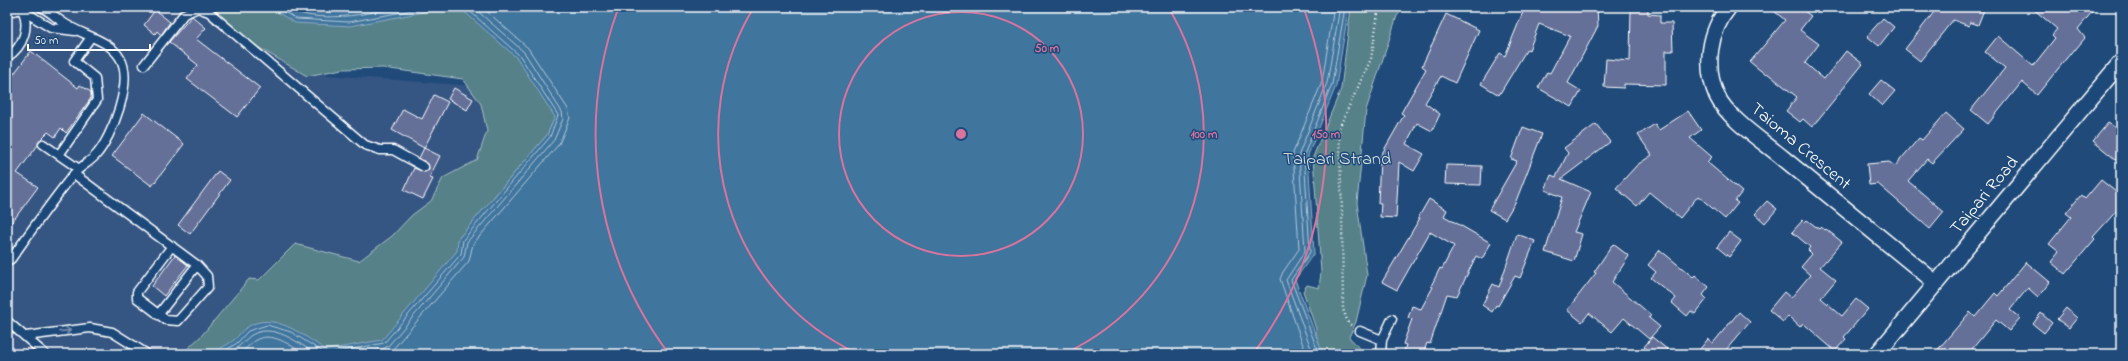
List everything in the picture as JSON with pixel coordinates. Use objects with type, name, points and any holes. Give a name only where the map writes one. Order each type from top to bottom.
[{"type":"street","name":"Taioma Crescent","points":[[1729,7],[1719,22],[1710,51],[1711,79],[1718,97],[1749,130],[1936,283]]},
{"type":"street","name":"Taipari Road","points":[[1877,354],[2121,62]]},
{"type":"lane","points":[[7,261],[11,259],[76,172],[96,156],[110,133],[120,105],[124,71],[120,59],[113,51],[61,21],[41,7]]},
{"type":"lane","points":[[19,8],[51,28],[80,31]]},
{"type":"lane","points":[[7,12],[19,8]]},
{"type":"lane","points":[[7,57],[25,34],[27,20],[19,8]]},
{"type":"lane","points":[[144,65],[184,14],[198,8],[209,12],[365,145],[380,150],[393,150],[424,166]]},
{"type":"lane","points":[[59,155],[97,100],[95,78],[74,61],[91,37]]},
{"type":"lane","points":[[43,144],[59,155],[76,172],[197,265],[204,272],[209,281],[204,293],[178,321],[166,320],[137,298],[137,292],[172,246]]},
{"type":"lane","points":[[158,315],[197,265]]},
{"type":"lane","points":[[1381,354],[1382,340],[1392,319]]},
{"type":"lane","points":[[7,321],[45,354]]},
{"type":"lane","points":[[26,336],[90,328],[112,332],[147,354]]},
{"type":"lane","points":[[1358,329],[1382,340]]},
{"type":"path","points":[[1358,329],[1348,323],[1343,309],[1339,128],[1371,59],[1379,7]]},
{"type":"shaded area","points":[[7,7],[211,7],[302,73],[515,89],[488,131],[477,160],[443,178],[431,201],[412,215],[392,236],[359,261],[295,244],[182,354],[7,354]]},
{"type":"green space","points":[[202,7],[1215,7],[555,117],[547,135],[458,239],[467,354],[182,354],[202,335],[249,279],[259,280],[295,244],[359,261],[392,236],[412,215],[431,201],[443,178],[477,160],[487,131],[481,104],[463,79],[383,68],[342,69],[307,76],[239,36],[214,24]]},
{"type":"green space","name":"Taipari Strand","points":[[1351,7],[1405,7],[1397,16],[1366,110],[1357,203],[1367,275],[1356,322],[1349,337],[1365,354],[1213,354],[1295,280],[1316,338],[1316,329],[1303,291],[1307,285],[1319,288],[1321,272],[1313,157],[1341,89]]},
{"type":"water","points":[[269,7],[450,7],[350,26],[295,23]]},
{"type":"water","points":[[459,7],[1349,7],[1336,86],[1308,155],[1314,253],[1295,280],[1323,354],[215,354],[233,341],[246,328],[256,323],[266,321],[288,327],[326,350],[382,340],[457,251],[458,239],[547,135],[555,117],[517,58]]},
{"type":"building","points":[[1525,7],[1597,7],[1598,26],[1568,83],[1581,91],[1572,107],[1538,88],[1547,72],[1550,73],[1570,36],[1539,24],[1529,50],[1527,49],[1499,95],[1481,84],[1500,53],[1505,56]]},
{"type":"building","points":[[1769,7],[1799,7],[1811,16],[1800,30],[1819,44],[1805,63],[1824,79],[1846,51],[1863,64],[1812,127],[1803,119],[1800,122],[1786,111],[1797,97],[1767,73],[1766,75],[1750,62],[1785,20]]},
{"type":"building","points":[[1923,7],[1985,7],[1978,25],[1970,22],[1969,26],[1953,20],[1920,61],[1905,49],[1934,12]]},
{"type":"building","points":[[2031,7],[2096,7],[2078,29],[2085,38],[2075,50],[2074,49],[2037,95],[2022,82],[1988,124],[1971,110],[2005,68],[1985,52],[1998,36],[2033,66],[2055,38],[2052,35],[2057,29]]},
{"type":"building","points":[[1631,8],[1648,8],[1648,14],[1660,15],[1660,23],[1672,23],[1673,51],[1666,51],[1666,85],[1624,84],[1624,88],[1604,87],[1606,59],[1630,61]]},
{"type":"building","points":[[155,10],[170,22],[161,35],[157,31],[155,34],[144,25]]},
{"type":"building","points":[[1446,14],[1479,30],[1455,83],[1441,76],[1425,103],[1440,114],[1432,131],[1417,123],[1406,144],[1424,154],[1414,171],[1399,162],[1396,218],[1380,217],[1381,203],[1378,203],[1380,157],[1404,115],[1401,113],[1426,69],[1422,66]]},
{"type":"building","points":[[192,16],[206,28],[196,39],[260,88],[237,117],[187,79],[198,65],[169,42]]},
{"type":"building","points":[[1883,18],[1894,27],[1879,46],[1867,36]]},
{"type":"building","points":[[31,51],[78,88],[80,85],[91,92],[91,98],[66,133],[61,128],[55,137],[48,132],[39,141],[38,145],[17,173],[38,187],[7,229],[7,83]]},
{"type":"building","points":[[1881,80],[1895,91],[1882,106],[1869,94]]},
{"type":"building","points":[[454,88],[473,99],[467,110],[448,99]]},
{"type":"building","points":[[434,95],[448,102],[424,148],[392,130],[403,109],[422,119]]},
{"type":"building","points":[[1688,111],[1701,130],[1690,138],[1712,157],[1707,162],[1742,192],[1735,201],[1738,203],[1725,219],[1698,196],[1680,218],[1649,192],[1637,206],[1616,188],[1637,165],[1652,155],[1638,135],[1655,124],[1659,130]]},
{"type":"building","points":[[144,113],[184,144],[152,186],[112,156]]},
{"type":"building","points":[[1946,113],[1964,129],[1932,163],[1927,159],[1908,181],[1944,212],[1930,229],[1878,184],[1869,185],[1867,164],[1889,162],[1895,166],[1919,138],[1922,140]]},
{"type":"building","points":[[2108,123],[2121,131],[2121,164],[2093,141]]},
{"type":"building","points":[[1596,124],[1610,142],[1561,179],[1591,192],[1574,232],[1582,234],[1574,261],[1545,252],[1562,197],[1545,190],[1551,175],[1556,177],[1568,153],[1564,148]]},
{"type":"building","points":[[1523,127],[1542,134],[1516,201],[1505,219],[1489,210],[1517,161],[1511,159]]},
{"type":"building","points":[[424,148],[440,156],[429,178],[433,179],[423,199],[404,190],[414,168],[424,172],[429,169],[428,164],[419,158]]},
{"type":"building","points":[[1446,165],[1482,166],[1481,185],[1445,184]]},
{"type":"building","points":[[218,171],[230,180],[190,234],[178,225]]},
{"type":"building","points":[[2101,180],[2121,196],[2121,206],[2093,237],[2095,239],[2065,274],[2051,262],[2059,252],[2049,244],[2071,217],[2066,213],[2081,195],[2085,199]]},
{"type":"building","points":[[1429,199],[1447,210],[1444,216],[1491,243],[1482,259],[1476,256],[1457,296],[1447,294],[1430,344],[1427,343],[1423,354],[1403,354],[1406,345],[1403,344],[1412,319],[1408,318],[1412,306],[1421,309],[1433,287],[1431,286],[1440,268],[1442,269],[1454,246],[1430,232],[1397,290],[1382,282],[1420,218],[1418,218]]},
{"type":"building","points":[[1767,201],[1777,209],[1765,223],[1755,214]]},
{"type":"building","points":[[1803,220],[1805,222],[1807,220],[1819,229],[1821,227],[1825,230],[1826,229],[1842,242],[1820,267],[1836,280],[1821,298],[1842,316],[1856,299],[1868,309],[1844,337],[1846,339],[1835,351],[1803,323],[1800,327],[1788,316],[1783,322],[1769,310],[1784,292],[1791,298],[1810,275],[1801,267],[1812,254],[1808,250],[1810,247],[1792,232]]},
{"type":"building","points":[[1729,232],[1741,241],[1729,257],[1717,247]]},
{"type":"building","points":[[1517,234],[1535,241],[1520,278],[1515,276],[1498,306],[1496,305],[1492,312],[1482,305],[1493,284],[1499,287]]},
{"type":"building","points":[[1613,244],[1629,256],[1612,282],[1651,315],[1649,318],[1660,327],[1649,339],[1624,318],[1612,332],[1589,313],[1582,322],[1567,310],[1596,273],[1594,272]]},
{"type":"building","points":[[1660,250],[1693,277],[1695,275],[1709,287],[1703,295],[1707,299],[1695,314],[1691,311],[1687,316],[1672,303],[1676,298],[1651,278],[1656,272],[1648,265]]},
{"type":"building","points":[[175,255],[188,265],[164,296],[152,286]]},
{"type":"building","points":[[2026,262],[2050,282],[2038,297],[2028,288],[2010,310],[2020,318],[2009,331],[1996,320],[1968,354],[1934,354],[1970,312],[1975,317],[1995,293],[1998,296]]},
{"type":"building","points":[[2066,308],[2077,318],[2069,328],[2057,319]]},
{"type":"building","points":[[1739,312],[1750,322],[1725,351],[1728,354],[1696,354],[1708,339],[1713,343]]},
{"type":"building","points":[[2041,313],[2052,323],[2044,333],[2033,324]]},
{"type":"building","points":[[1652,337],[1673,354],[1652,354],[1644,347]]}]
